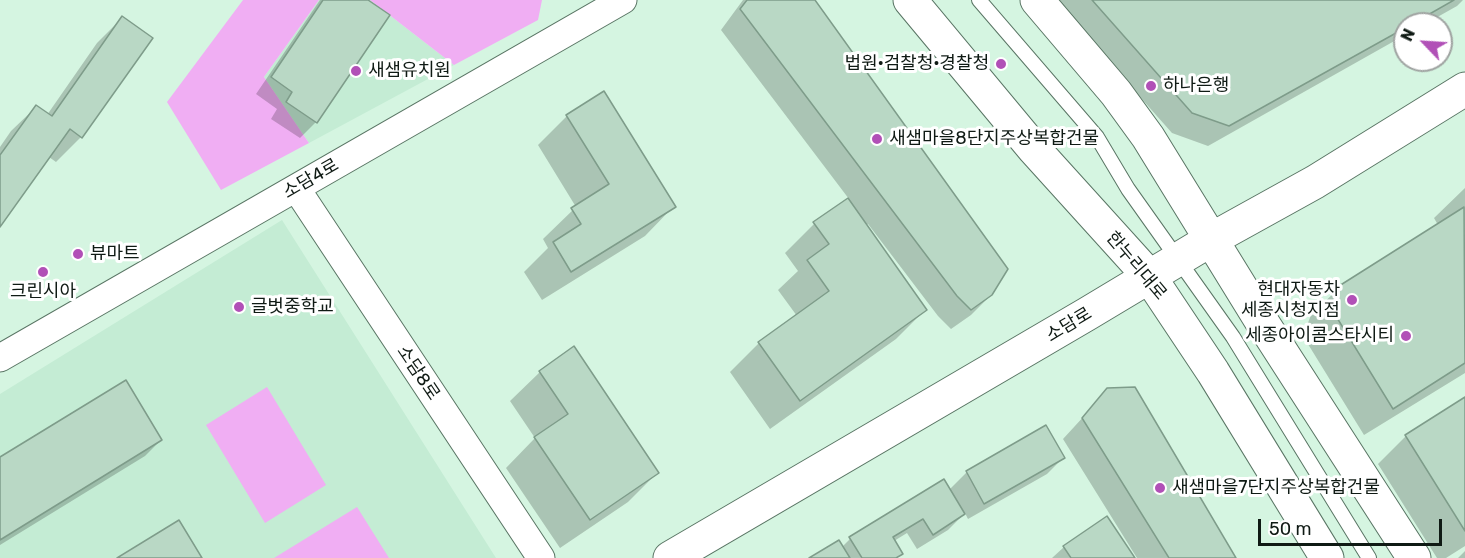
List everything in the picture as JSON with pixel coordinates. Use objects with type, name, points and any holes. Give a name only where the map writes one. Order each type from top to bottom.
[{"type":"street","name":"한누리대로","points":[[910,0],[1034,149],[1149,276],[1213,372],[1327,558]]},
{"type":"street","points":[[1037,0],[1116,93],[1167,165],[1262,322],[1414,558]]},
{"type":"street","name":"소담4로","points":[[0,358],[296,188],[607,4]]},
{"type":"street","name":"소담로","points":[[670,558],[1178,258],[1315,182],[1465,89]]},
{"type":"street","name":"소담8로","points":[[296,188],[541,558]]},
{"type":"lane","points":[[980,0],[1097,136],[1128,189],[1233,336],[1369,558]]},
{"type":"shaded area","points":[[243,0],[319,0],[264,77],[309,143],[221,190],[167,102]]},
{"type":"shaded area","name":"새샘유치원","points":[[319,0],[370,0],[454,65],[309,143],[264,77]]},
{"type":"shaded area","points":[[370,0],[542,0],[538,20],[454,65]]},
{"type":"shaded area","name":"글벗중학교","points":[[282,220],[496,558],[0,558],[0,394]]},
{"type":"shaded area","points":[[267,387],[326,485],[265,523],[206,425]]},
{"type":"shaded area","points":[[357,507],[389,558],[274,558]]},
{"type":"building","points":[[323,0],[368,0],[390,15],[317,123],[286,102],[292,92],[271,77]]},
{"type":"building","name":"새샘마을8단지주상복합건물","points":[[747,0],[815,0],[1008,269],[992,295],[971,310],[957,296],[740,9]]},
{"type":"building","points":[[1092,0],[1454,0],[1433,12],[1393,12],[1393,35],[1229,126],[1192,113]]},
{"type":"building","points":[[122,16],[153,38],[82,138],[70,129],[0,227],[0,155],[36,105],[52,116]]},
{"type":"building","points":[[604,91],[676,207],[571,272],[553,242],[581,224],[571,208],[609,184],[566,115]]},
{"type":"building","points":[[848,198],[927,310],[800,401],[758,342],[829,291],[807,260],[829,244],[813,222]]},
{"type":"building","name":"세종아이콤스타시티","points":[[1464,207],[1465,363],[1393,409],[1331,308],[1339,286]]},
{"type":"building","points":[[574,346],[659,473],[590,520],[534,437],[568,414],[539,371]]},
{"type":"building","points":[[126,380],[162,440],[0,540],[0,457]]},
{"type":"building","name":"새샘마을7단지주상복합건물","points":[[1135,387],[1236,558],[1169,558],[1082,418],[1107,388]]},
{"type":"building","points":[[1465,397],[1465,531],[1405,435]]},
{"type":"building","points":[[1046,425],[1065,458],[984,504],[966,471]]},
{"type":"building","points":[[944,479],[965,514],[933,535],[923,519],[893,537],[903,554],[896,558],[862,558],[849,537]]},
{"type":"building","points":[[1107,516],[1135,558],[1071,558],[1063,546]]},
{"type":"building","points":[[179,520],[202,558],[117,558]]},
{"type":"building","points":[[839,540],[850,558],[809,558]]},
{"type":"place","name":"법원·검찰청·경찰청","points":[[1001,64]]},
{"type":"place","name":"새샘유치원","points":[[356,71]]},
{"type":"place","name":"하나은행","points":[[1151,86]]},
{"type":"place","name":"새샘마을8단지주상복합건물","points":[[877,139]]},
{"type":"place","name":"뷰마트","points":[[78,254]]},
{"type":"place","name":"크린시아","points":[[43,272]]},
{"type":"place","name":"현대자동차 세종시청지점","points":[[1352,300]]},
{"type":"place","name":"글벗중학교","points":[[239,307]]},
{"type":"place","name":"세종아이콤스타시티","points":[[1406,336]]},
{"type":"place","name":"새샘마을7단지주상복합건물","points":[[1160,488]]}]
